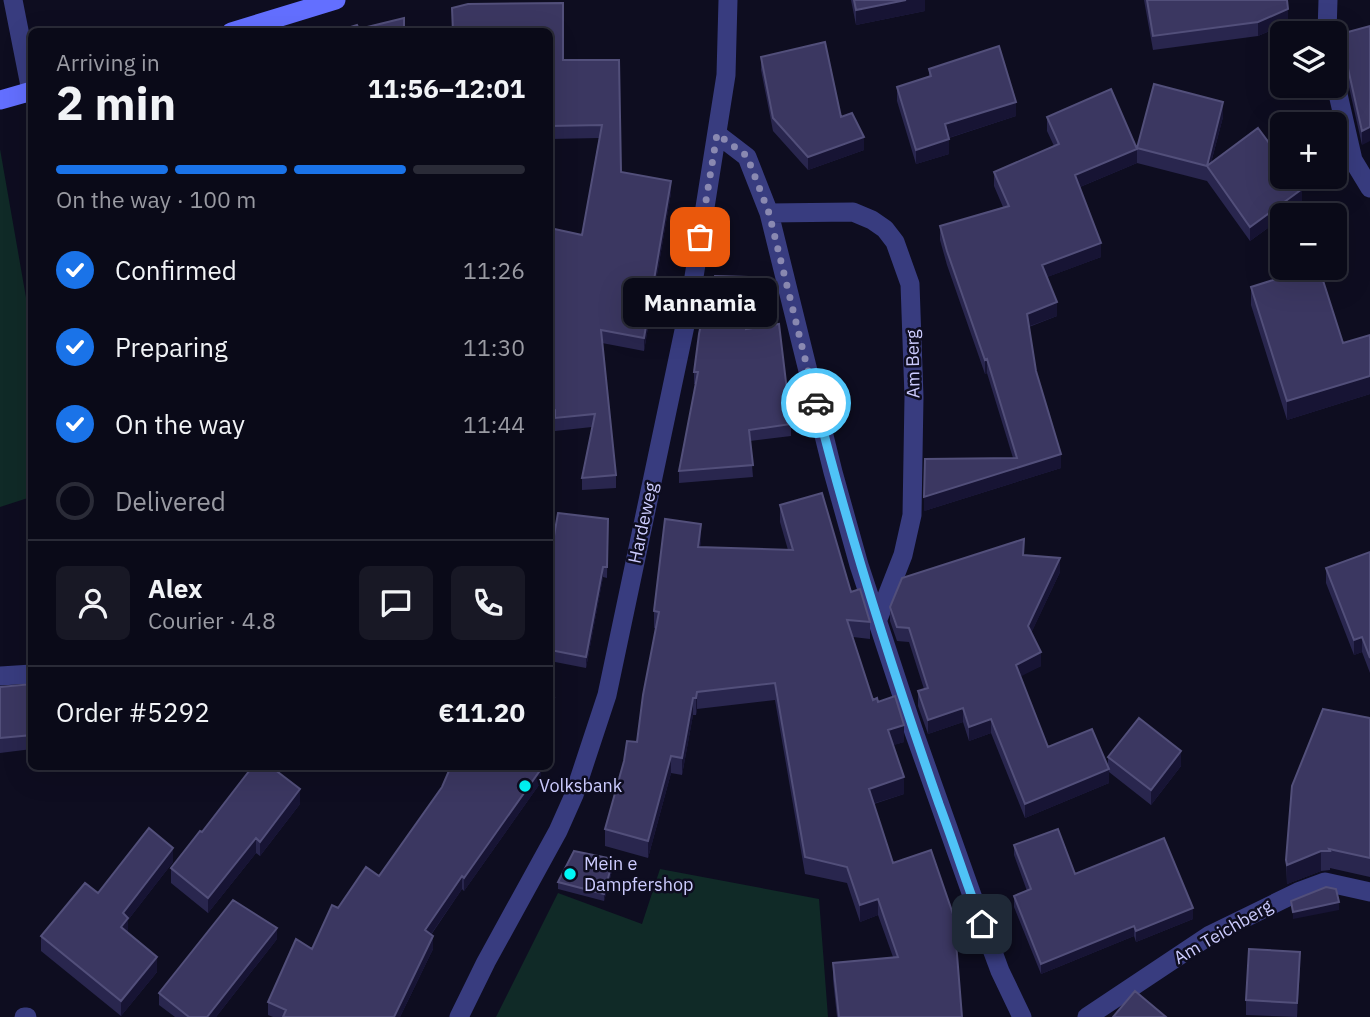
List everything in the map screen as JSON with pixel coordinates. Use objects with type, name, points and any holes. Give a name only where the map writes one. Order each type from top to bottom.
[{"type":"main road","points":[[244,28],[336,0]]},
{"type":"main road","points":[[0,100],[28,92]]},
{"type":"street","points":[[13,0],[28,76]]},
{"type":"street","name":"Hardeweg","points":[[458,1017],[558,831],[578,783],[607,695],[690,302],[726,75],[728,0]]},
{"type":"street","points":[[1327,21],[1328,0]]},
{"type":"street","points":[[1339,98],[1353,160],[1370,188]]},
{"type":"street","points":[[717,134],[747,156],[769,213],[833,472],[859,565],[974,901],[1000,971],[1022,1017]]},
{"type":"street","name":"Am Berg","points":[[769,213],[853,212],[873,220],[895,242],[910,284],[914,397],[912,515],[903,555],[878,619]]},
{"type":"street","points":[[0,676],[28,674]]},
{"type":"street","name":"Am Teichberg","points":[[1087,1017],[1210,935],[1298,892],[1325,882],[1370,892]]},
{"type":"green space","points":[[0,149],[28,309],[28,498],[0,507]]},
{"type":"green space","points":[[660,869],[819,899],[828,1017],[496,1017],[558,893],[642,924]]},
{"type":"building","points":[[854,0],[906,0],[856,10]]},
{"type":"building","points":[[1147,0],[1287,0],[1288,9],[1258,22],[1153,36]]},
{"type":"building","points":[[563,3],[563,60],[619,60],[621,172],[671,181],[644,338],[601,330],[616,475],[582,478],[595,414],[555,418],[553,410],[553,229],[582,235],[602,125],[553,126],[553,28],[453,28],[452,8],[468,4]]},
{"type":"building","points":[[404,18],[404,28],[363,28]]},
{"type":"building","points":[[1370,26],[1370,127],[1362,131],[1347,64],[1347,32]]},
{"type":"building","points":[[825,42],[841,117],[852,113],[864,137],[808,157],[773,118],[761,57]]},
{"type":"building","points":[[999,46],[1016,102],[945,124],[949,139],[916,150],[897,87],[931,76],[929,69]]},
{"type":"building","points":[[1154,84],[1223,102],[1207,166],[1137,148]]},
{"type":"building","points":[[1111,89],[1137,149],[1075,175],[1101,243],[1042,265],[1057,302],[1027,314],[1036,371],[1061,454],[924,497],[925,459],[1017,458],[987,359],[985,360],[940,226],[1009,206],[994,172],[1059,144],[1047,117]]},
{"type":"building","points":[[1258,128],[1270,144],[1270,189],[1302,189],[1283,203],[1270,203],[1270,212],[1250,227],[1207,166]]},
{"type":"building","points":[[715,276],[748,277],[746,329],[779,324],[791,424],[749,430],[753,465],[679,471],[698,372],[694,372],[699,334],[707,295],[713,295]]},
{"type":"building","points":[[1273,280],[1323,280],[1343,343],[1370,335],[1370,376],[1287,401],[1251,287]]},
{"type":"building","points":[[822,493],[851,592],[860,589],[870,622],[847,620],[873,700],[877,698],[878,702],[895,696],[904,725],[888,730],[904,777],[869,789],[893,863],[931,850],[954,917],[962,1017],[839,1017],[833,963],[898,957],[878,899],[860,905],[847,867],[805,857],[775,683],[697,692],[696,698],[693,698],[682,758],[671,756],[648,841],[605,829],[627,741],[637,742],[659,612],[654,611],[665,519],[701,524],[698,547],[793,550],[780,505]]},
{"type":"building","points":[[558,513],[608,519],[607,567],[603,567],[586,657],[553,651],[553,542]]},
{"type":"building","points":[[1024,539],[1023,555],[1060,558],[1028,626],[1041,652],[1016,665],[1048,747],[1092,729],[1109,769],[1025,804],[991,719],[969,727],[963,708],[928,720],[918,691],[928,688],[909,628],[897,627],[890,607],[902,578]]},
{"type":"building","points":[[1370,552],[1370,658],[1362,637],[1354,640],[1326,568]]},
{"type":"building","points":[[28,684],[28,735],[0,738],[0,687]]},
{"type":"building","points":[[1323,709],[1370,718],[1370,858],[1329,849],[1330,851],[1321,851],[1287,865],[1292,786]]},
{"type":"building","points":[[1139,718],[1181,751],[1151,790],[1108,757]]},
{"type":"building","points":[[250,770],[275,770],[300,789],[260,842],[256,838],[208,898],[171,868],[200,831],[202,832]]},
{"type":"building","points":[[449,770],[540,770],[425,930],[433,936],[394,1017],[283,1017],[286,1010],[268,1002],[296,939],[312,949],[332,905],[338,908],[366,867],[379,876],[442,787]]},
{"type":"building","points":[[149,828],[173,848],[123,913],[128,918],[121,927],[157,957],[121,1001],[41,936],[85,883],[98,893]]},
{"type":"building","points":[[1058,829],[1075,874],[1164,838],[1193,908],[1136,931],[1134,926],[1041,964],[1014,896],[1031,889],[1014,845]]},
{"type":"building","points":[[574,851],[613,859],[604,894],[558,882]]},
{"type":"building","points":[[1326,887],[1336,889],[1339,902],[1293,912],[1291,901]]},
{"type":"building","points":[[233,900],[277,928],[207,1017],[189,1017],[159,993]]},
{"type":"building","points":[[1249,949],[1300,952],[1297,1003],[1246,1000]]},
{"type":"building","points":[[1135,991],[1166,1017],[1113,1017]]},
{"type":"way so far","points":[[700,237],[717,134],[747,156],[769,213],[816,403]]},
{"type":"place","name":"Mannamia","points":[[700,237]]},
{"type":"place","name":"Volksbank","points":[[525,786]]},
{"type":"place","name":"Mein e Dampfershop","points":[[570,874]]},
{"type":"route","points":[[816,403],[859,565],[982,924]]}]
